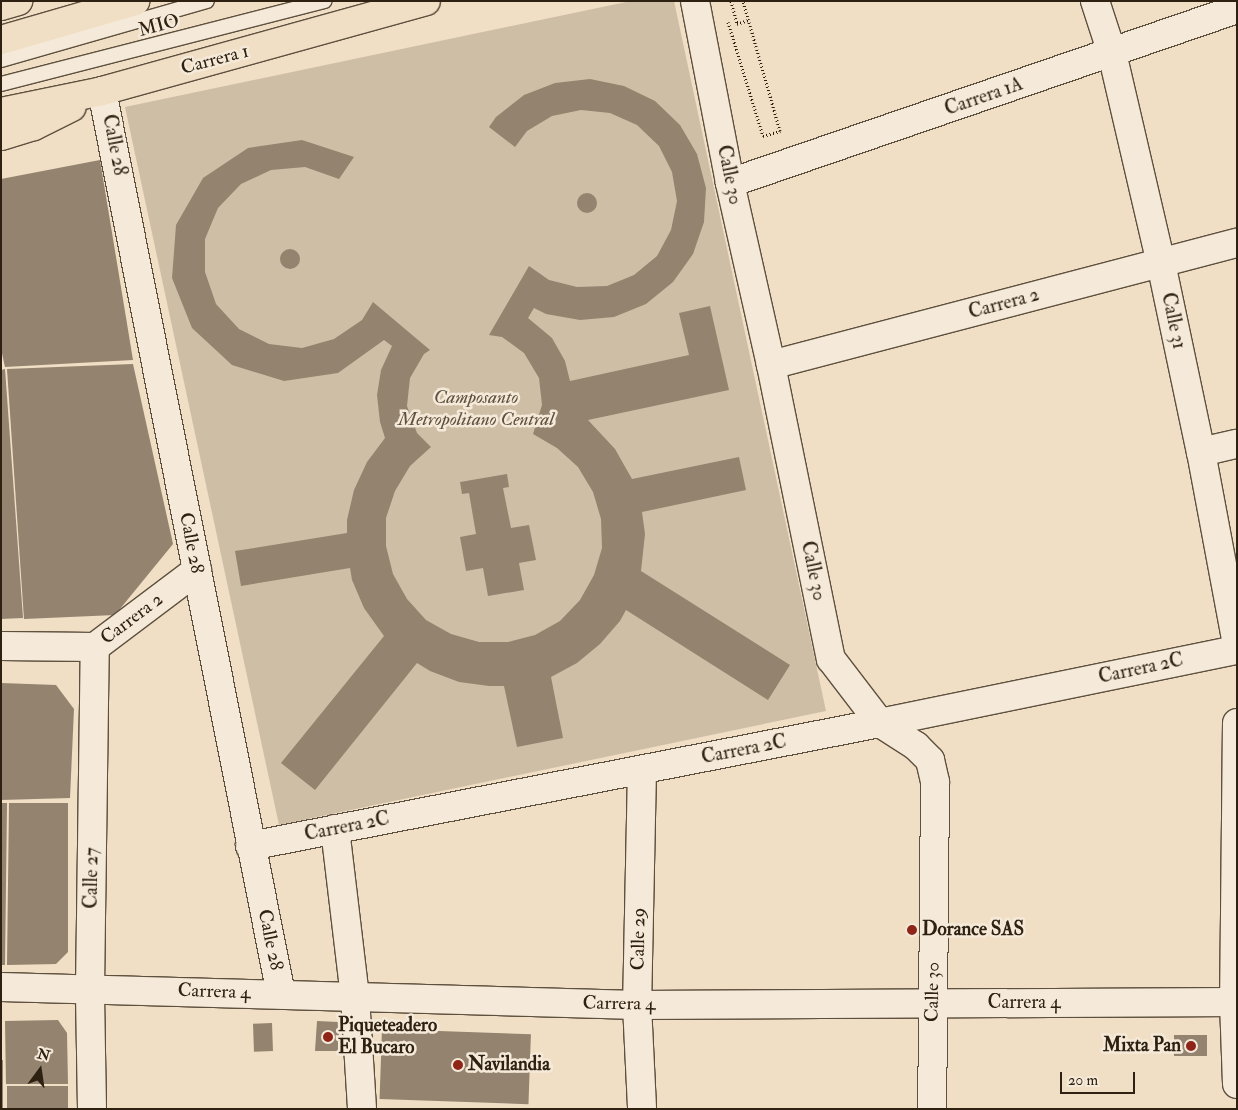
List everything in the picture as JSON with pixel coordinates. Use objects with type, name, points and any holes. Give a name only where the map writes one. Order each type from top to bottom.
[{"type":"main road","points":[[1,6],[18,1]]},
{"type":"main road","points":[[1,40],[135,1]]},
{"type":"main road","name":"Carrera 1","points":[[1,112],[102,91],[426,1]]},
{"type":"main road","points":[[1,136],[34,126],[102,91]]},
{"type":"street","name":"Calle 30","points":[[695,1],[730,183],[771,365],[831,659],[880,723],[916,746],[930,760],[935,782],[932,1109]]},
{"type":"street","name":"Calle 31","points":[[1095,1],[1112,53],[1161,263],[1201,452],[1237,645]]},
{"type":"street","name":"Carrera 1A","points":[[730,183],[1237,9]]},
{"type":"street","name":"Calle 28","points":[[102,91],[250,846],[281,994]]},
{"type":"street","name":"Carrera 2","points":[[771,365],[1237,243]]},
{"type":"street","points":[[1201,452],[1237,444]]},
{"type":"street","name":"Carrera 2","points":[[1,646],[95,647],[197,570]]},
{"type":"street","name":"Calle 27","points":[[92,1109],[90,989],[95,647]]},
{"type":"street","name":"Carrera 2C","points":[[250,846],[880,723],[1237,650]]},
{"type":"street","points":[[1237,723],[1235,1002],[1237,1084]]},
{"type":"street","name":"Calle 29","points":[[642,770],[637,1005],[642,1109]]},
{"type":"street","points":[[335,830],[355,996],[362,1109]]},
{"type":"street","name":"Carrera 4","points":[[1,987],[637,1005],[1235,1002]]},
{"type":"lane","name":"MIO","points":[[1,60],[207,1]]},
{"type":"lane","name":"MIO","points":[[1,84],[325,1]]},
{"type":"path","points":[[730,1],[737,24],[748,20]]},
{"type":"path","points":[[733,38],[763,136],[780,131],[743,1]]},
{"type":"green space","name":"Camposanto Metropolitano Central","points":[[631,1],[674,1],[826,711],[279,825],[125,107]]},
{"type":"building","points":[[590,79],[624,86],[655,101],[680,125],[697,154],[706,188],[704,222],[693,254],[673,282],[646,304],[614,317],[580,320],[546,314],[534,308],[528,318],[552,338],[565,361],[570,381],[689,355],[679,313],[710,306],[729,390],[588,420],[615,449],[632,479],[739,457],[746,490],[642,512],[645,534],[641,571],[790,665],[768,700],[626,610],[620,621],[600,644],[577,663],[551,677],[563,738],[517,747],[504,686],[459,682],[430,671],[417,663],[315,790],[281,763],[384,636],[364,608],[352,580],[350,568],[241,586],[235,551],[347,533],[347,520],[354,490],[367,462],[385,438],[380,422],[377,395],[381,370],[392,346],[384,340],[338,373],[284,381],[232,365],[192,328],[172,278],[176,225],[203,178],[248,148],[302,140],[354,157],[339,179],[305,167],[271,170],[241,184],[218,208],[205,239],[205,272],[216,304],[239,329],[269,344],[302,348],[334,339],[362,320],[373,302],[430,350],[424,354],[410,378],[407,406],[417,433],[431,447],[410,466],[395,491],[386,518],[386,546],[393,574],[407,599],[426,620],[451,634],[479,642],[508,642],[535,635],[560,621],[580,600],[594,575],[602,548],[601,519],[593,492],[578,467],[557,448],[533,434],[542,405],[539,378],[524,353],[502,337],[489,335],[529,266],[549,280],[577,287],[607,286],[634,275],[657,256],[671,230],[677,201],[672,172],[659,146],[637,125],[610,113],[581,110],[552,116],[527,131],[515,147],[489,127],[496,117],[524,95],[555,83]]},
{"type":"building","points":[[100,160],[133,360],[5,367],[1,349],[1,179]]},
{"type":"building","points":[[583,193],[591,193],[597,199],[597,207],[591,213],[583,213],[577,207],[577,199]]},
{"type":"building","points":[[286,249],[294,249],[300,255],[300,263],[294,269],[286,269],[280,263],[280,255]]},
{"type":"building","points":[[133,364],[173,544],[115,615],[24,619],[7,369]]},
{"type":"building","points":[[5,369],[23,618],[1,619],[1,370]]},
{"type":"building","points":[[507,474],[509,487],[503,488],[511,528],[529,525],[536,560],[519,563],[524,590],[488,596],[483,568],[466,571],[460,537],[476,534],[469,493],[462,494],[460,482]]},
{"type":"building","points":[[1,683],[56,685],[74,709],[70,798],[1,800]]},
{"type":"building","points":[[1,803],[7,803],[5,965],[1,965]]},
{"type":"building","points":[[9,803],[68,803],[68,952],[56,964],[7,965]]},
{"type":"building","points":[[58,1020],[67,1033],[68,1084],[6,1084],[5,1021]]},
{"type":"building","name":"Piqueteadero El Bucaro","points":[[317,1021],[338,1022],[340,1051],[315,1051]]},
{"type":"building","points":[[272,1023],[273,1051],[254,1052],[253,1024]]},
{"type":"building","name":"Navilandia","points":[[382,1029],[531,1034],[528,1104],[380,1099]]},
{"type":"building","name":"Mixta Pan","points":[[1174,1035],[1207,1035],[1207,1056],[1174,1056]]},
{"type":"building","points":[[1,1060],[3,1060],[3,1109],[1,1109]]},
{"type":"building","points":[[7,1086],[68,1086],[68,1109],[7,1109]]},
{"type":"place","name":"Dorance SAS","points":[[912,930]]},
{"type":"place","name":"Piqueteadero El Bucaro","points":[[328,1037]]},
{"type":"place","name":"Mixta Pan","points":[[1191,1046]]},
{"type":"place","name":"Navilandia","points":[[458,1065]]}]
